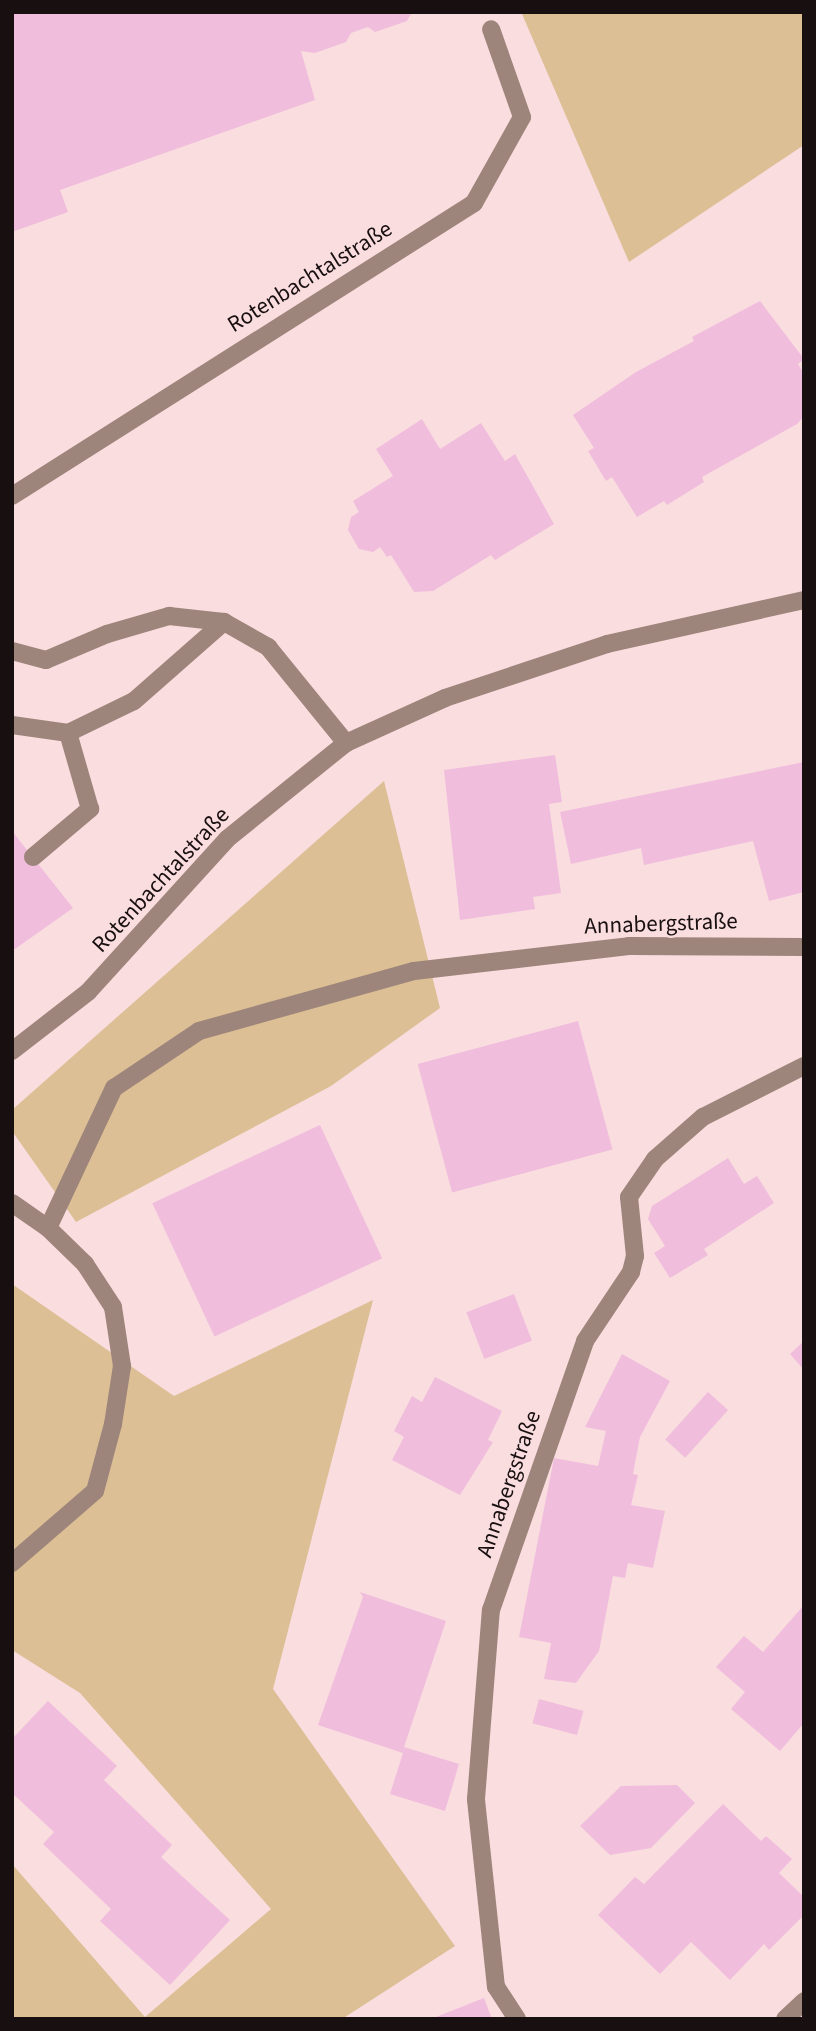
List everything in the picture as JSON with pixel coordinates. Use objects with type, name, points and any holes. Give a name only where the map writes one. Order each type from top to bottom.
[{"type":"street","name":"Rotenbachtalstraße","points":[[12,496],[474,203],[522,117],[491,29]]},
{"type":"street","name":"Rotenbachtalstraße","points":[[12,1051],[88,992],[227,839],[346,743],[445,698],[607,644],[804,600]]},
{"type":"street","points":[[12,651],[46,660],[107,634],[169,616],[224,622],[268,647],[346,743]]},
{"type":"street","points":[[12,725],[68,733],[134,701],[224,622]]},
{"type":"street","points":[[33,857],[90,809],[68,733]]},
{"type":"street","name":"Annabergstraße","points":[[48,1228],[114,1088],[199,1031],[414,971],[629,946],[804,947]]},
{"type":"street","name":"Annabergstraße","points":[[517,2019],[496,1987],[476,1799],[491,1611],[585,1342],[631,1272],[635,1256],[629,1196],[655,1159],[703,1117],[804,1067]]},
{"type":"street","points":[[12,1203],[48,1228],[85,1264],[113,1307],[122,1366],[113,1424],[95,1491],[12,1563]]},
{"type":"street","points":[[786,2019],[804,2001]]},
{"type":"shaded area","points":[[804,12],[804,145],[629,262],[522,14]]},
{"type":"shaded area","points":[[384,781],[440,1008],[331,1086],[76,1222],[12,1131],[12,1110]]},
{"type":"shaded area","points":[[12,1284],[174,1396],[373,1300],[273,1689],[455,1946],[342,2019],[12,2019],[12,1864],[145,2017],[271,1909],[80,1693],[12,1650]]},
{"type":"building","points":[[12,12],[412,12],[407,21],[375,32],[368,27],[351,33],[346,42],[315,53],[301,51],[315,100],[60,190],[68,212],[12,232]]},
{"type":"building","points":[[760,301],[804,359],[798,364],[804,374],[804,416],[797,424],[702,477],[704,482],[667,505],[664,501],[637,517],[612,477],[606,481],[588,451],[594,448],[573,415],[636,372],[694,341],[692,337]]},
{"type":"building","points":[[422,419],[440,449],[481,423],[505,461],[515,454],[554,524],[495,560],[491,555],[433,591],[414,592],[391,555],[387,557],[380,547],[373,552],[359,549],[348,530],[351,517],[359,512],[353,501],[393,476],[376,449]]},
{"type":"building","points":[[555,755],[562,802],[549,804],[561,893],[533,897],[535,909],[460,920],[444,770]]},
{"type":"building","points":[[804,762],[804,892],[769,901],[753,841],[644,865],[641,848],[571,864],[560,812]]},
{"type":"building","points":[[12,831],[73,908],[12,951]]},
{"type":"building","points":[[578,1021],[612,1149],[452,1192],[418,1064]]},
{"type":"building","points":[[320,1125],[382,1258],[214,1336],[152,1203]]},
{"type":"building","points":[[728,1158],[744,1184],[757,1176],[774,1203],[704,1249],[708,1255],[670,1278],[654,1253],[665,1246],[648,1219],[652,1206]]},
{"type":"building","points":[[514,1294],[532,1341],[484,1359],[466,1312]]},
{"type":"building","points":[[804,1341],[804,1370],[790,1354]]},
{"type":"building","points":[[622,1354],[670,1381],[640,1437],[633,1474],[638,1475],[631,1505],[665,1511],[653,1568],[628,1563],[625,1578],[613,1576],[599,1651],[576,1683],[544,1679],[551,1643],[519,1637],[554,1458],[598,1466],[606,1431],[585,1427]]},
{"type":"building","points":[[435,1377],[502,1411],[488,1440],[493,1442],[460,1495],[392,1460],[404,1437],[394,1431],[412,1396],[422,1402]]},
{"type":"building","points":[[708,1392],[728,1410],[685,1458],[665,1440]]},
{"type":"building","points":[[360,1592],[446,1621],[404,1747],[459,1764],[445,1811],[390,1794],[403,1753],[318,1725],[363,1597]]},
{"type":"building","points":[[804,1605],[804,1723],[780,1751],[731,1709],[745,1692],[716,1667],[744,1636],[763,1652]]},
{"type":"building","points":[[539,1699],[583,1711],[577,1735],[533,1723]]},
{"type":"building","points":[[48,1701],[117,1766],[104,1780],[172,1845],[161,1857],[230,1920],[170,1985],[100,1921],[111,1909],[43,1844],[54,1832],[12,1793],[12,1739]]},
{"type":"building","points":[[677,1785],[695,1803],[651,1848],[610,1855],[580,1826],[621,1786]]},
{"type":"building","points":[[723,1804],[761,1841],[766,1836],[792,1859],[779,1873],[804,1897],[804,1915],[769,1950],[764,1944],[730,1980],[691,1942],[660,1974],[598,1915],[635,1877],[644,1884]]},
{"type":"building","points":[[484,1998],[492,2019],[431,2019]]}]
